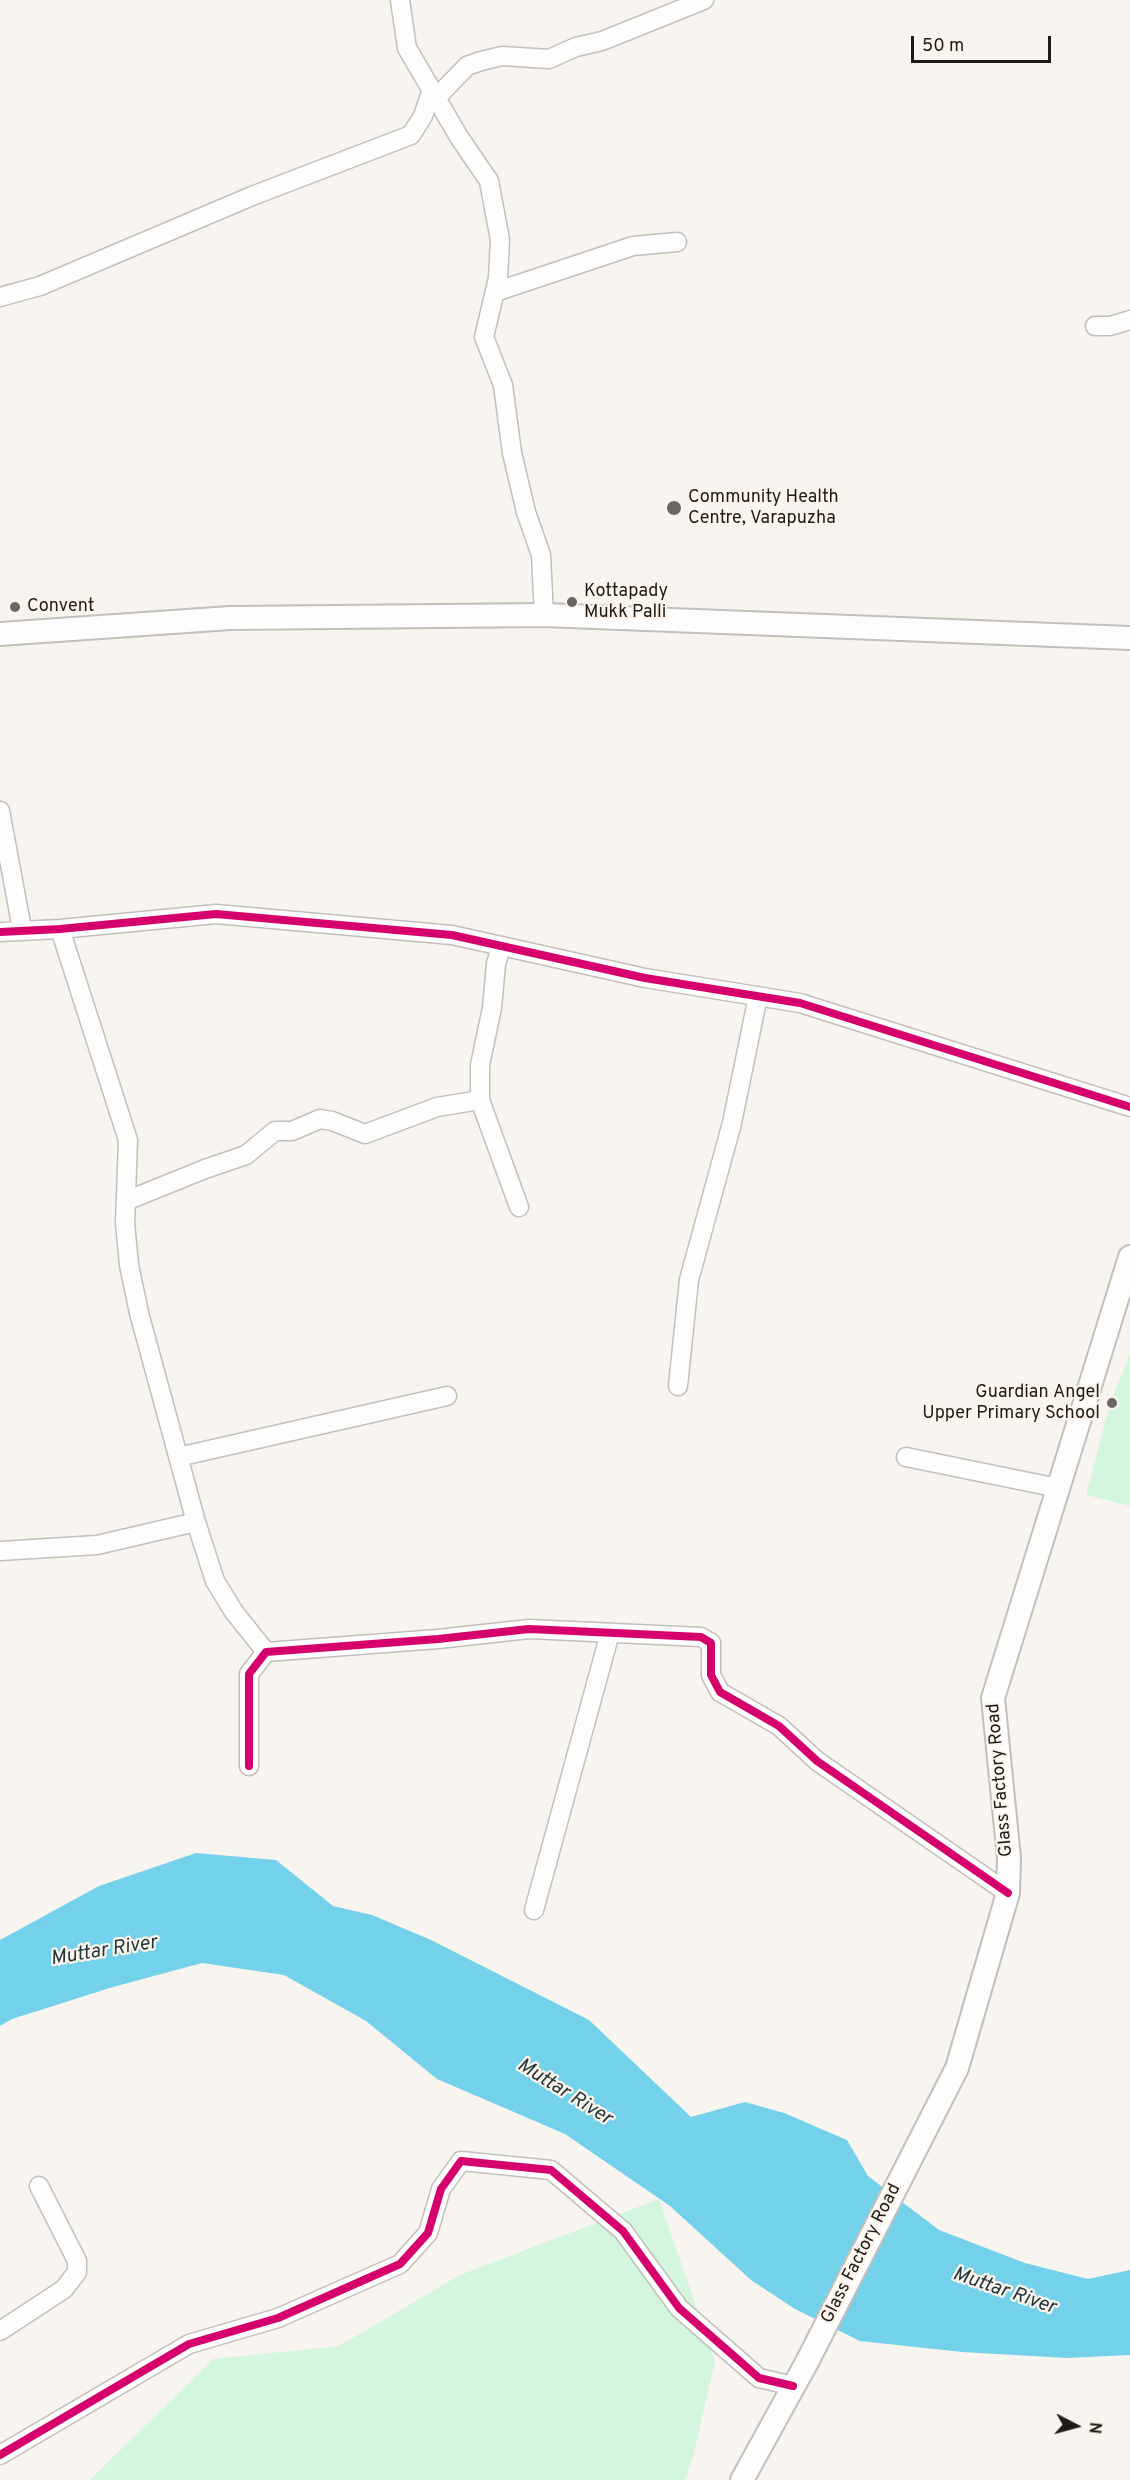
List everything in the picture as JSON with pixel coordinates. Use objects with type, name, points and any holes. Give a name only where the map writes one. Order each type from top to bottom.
[{"type":"main road","points":[[0,634],[230,618],[544,615],[1130,638]]},
{"type":"main road","name":"Glass Factory Road","points":[[742,2480],[807,2362],[957,2068],[1008,1893],[1009,1858],[993,1698],[1130,1257]]},
{"type":"street","points":[[400,0],[406,48],[435,93],[459,137],[489,181],[500,240],[495,292],[484,337],[503,385],[512,453],[526,512],[541,555],[544,615]]},
{"type":"street","points":[[0,297],[40,286],[252,196],[411,135],[435,93],[467,66],[502,56],[549,60],[576,47],[602,41],[704,0]]},
{"type":"street","points":[[495,292],[633,246],[677,242]]},
{"type":"street","points":[[1095,326],[1110,326],[1130,320]]},
{"type":"street","points":[[0,811],[22,930]]},
{"type":"street","points":[[0,932],[60,929],[216,914],[452,934],[645,978],[800,1003],[1130,1107]]},
{"type":"street","points":[[60,929],[128,1140],[125,1224],[131,1275],[196,1522],[215,1581],[234,1612],[266,1652]]},
{"type":"street","points":[[501,947],[496,964],[492,1008],[480,1065],[480,1101],[519,1207]]},
{"type":"street","points":[[678,1386],[689,1280],[732,1123],[758,996]]},
{"type":"street","points":[[126,1201],[246,1155],[275,1131],[292,1131],[320,1119],[332,1121],[365,1134],[437,1107],[480,1101]]},
{"type":"street","points":[[178,1456],[447,1396]]},
{"type":"street","points":[[906,1457],[1058,1488]]},
{"type":"street","points":[[0,1551],[97,1545],[196,1522]]},
{"type":"street","points":[[249,1766],[249,1674],[266,1652],[438,1639],[529,1629],[701,1637],[711,1643],[711,1675],[720,1692],[778,1726],[817,1761],[1008,1893]]},
{"type":"street","points":[[534,1910],[610,1633]]},
{"type":"street","points":[[0,2455],[189,2344],[278,2318],[400,2264],[428,2234],[441,2189],[461,2161],[552,2170],[623,2231],[679,2308],[759,2378],[793,2386]]},
{"type":"street","points":[[0,2331],[64,2289],[77,2272],[77,2261],[39,2186]]},
{"type":"green space","points":[[1130,1353],[1130,1506],[1086,1495],[1110,1404]]},
{"type":"green space","points":[[659,2199],[715,2361],[693,2457],[685,2480],[90,2480],[213,2359],[339,2346],[460,2275]]},
{"type":"water","name":"Muttar River","points":[[196,1853],[276,1860],[333,1906],[372,1915],[431,1940],[589,2020],[691,2117],[745,2102],[784,2113],[847,2140],[868,2176],[939,2230],[1025,2263],[1088,2279],[1130,2270],[1130,2355],[1067,2358],[962,2352],[860,2341],[795,2309],[751,2280],[670,2206],[565,2134],[437,2079],[366,2021],[284,1975],[202,1963],[113,1987],[12,2019],[0,2026],[0,1940],[99,1886]]},
{"type":"cycle path","points":[[0,932],[60,929],[216,914],[452,935],[645,978],[800,1003],[1130,1107]]},
{"type":"cycle path","points":[[249,1766],[249,1674],[266,1652],[438,1639],[529,1629],[701,1637],[711,1643],[711,1675],[720,1692],[779,1726],[817,1761],[1008,1893]]},
{"type":"cycle path","points":[[0,2455],[189,2344],[278,2318],[400,2264],[428,2233],[441,2189],[461,2161],[551,2170],[623,2231],[679,2308],[759,2378],[793,2386]]},
{"type":"place","name":"Community Health Centre, Varapuzha","points":[[674,508]]},
{"type":"place","name":"Kottapady Mukk Palli","points":[[572,602]]},
{"type":"place","name":"Convent","points":[[15,607]]},
{"type":"place","name":"Guardian Angel Upper Primary School","points":[[1112,1403]]}]
